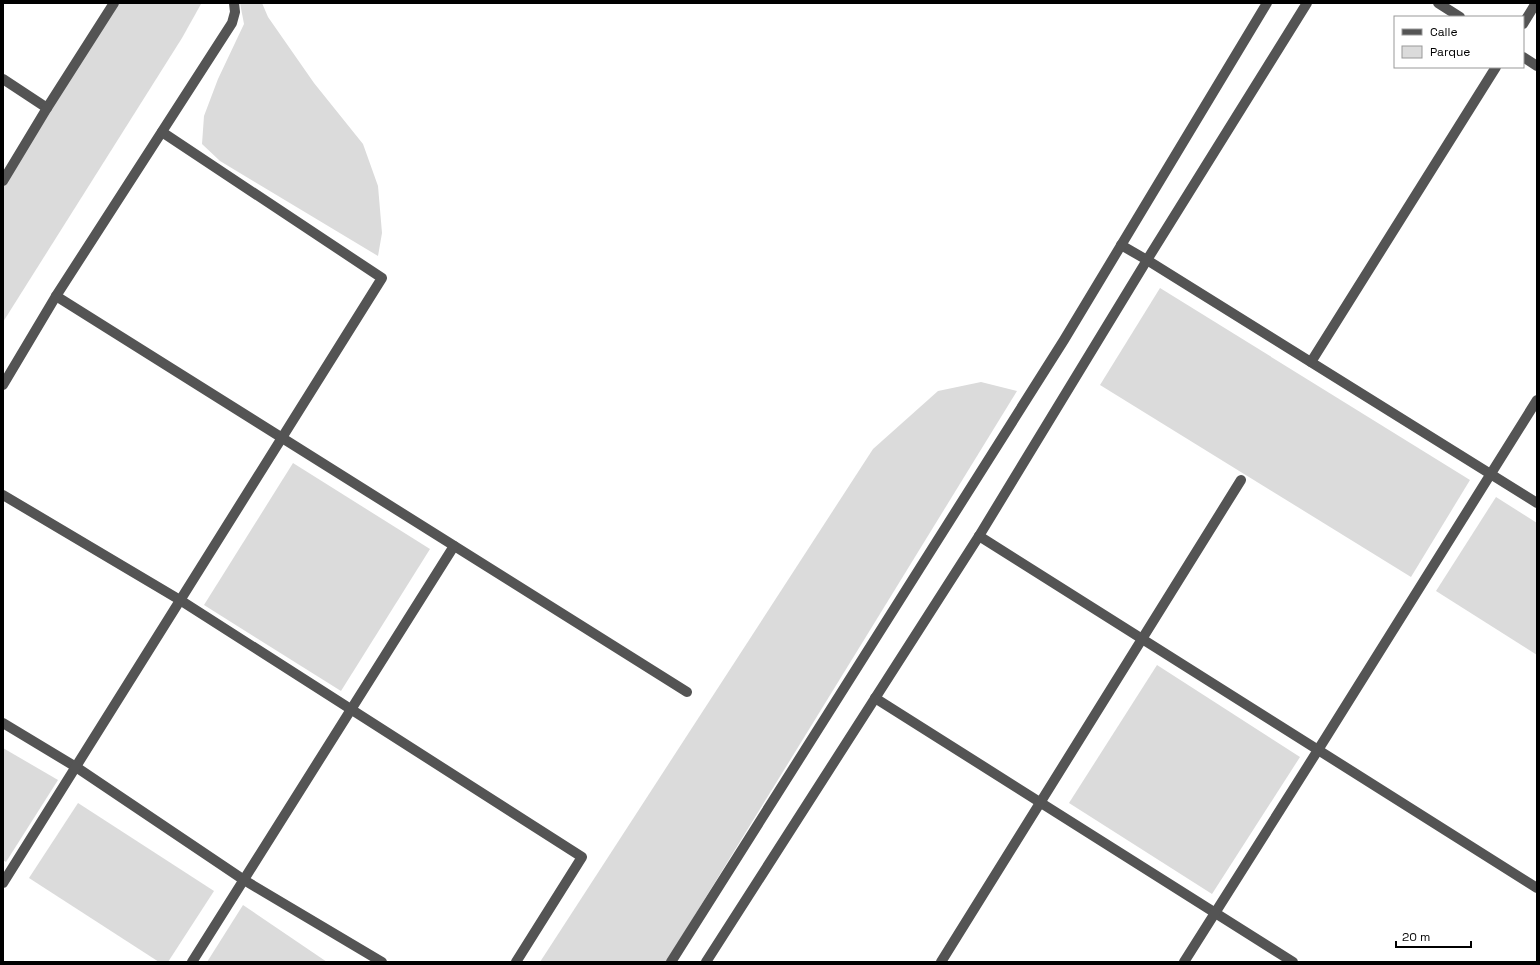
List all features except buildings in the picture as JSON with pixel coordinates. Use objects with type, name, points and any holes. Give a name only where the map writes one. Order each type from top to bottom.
[{"type":"street","points":[[3,181],[47,108],[114,3]]},
{"type":"street","points":[[3,385],[56,296],[232,23],[235,12],[234,3]]},
{"type":"street","points":[[671,962],[1064,340],[1267,3]]},
{"type":"street","points":[[706,962],[979,536],[1147,260],[1307,3]]},
{"type":"street","points":[[1438,3],[1458,16]]},
{"type":"street","points":[[1524,22],[1536,3]]},
{"type":"street","points":[[1524,59],[1537,66]]},
{"type":"street","points":[[1311,362],[1495,68]]},
{"type":"street","points":[[3,79],[47,108]]},
{"type":"street","points":[[3,883],[382,278],[162,132]]},
{"type":"street","points":[[1121,245],[1537,503]]},
{"type":"street","points":[[56,296],[687,692]]},
{"type":"street","points":[[1184,962],[1537,400]]},
{"type":"street","points":[[941,962],[1241,480]]},
{"type":"street","points":[[3,495],[180,600],[582,857],[516,962]]},
{"type":"street","points":[[979,536],[1537,888]]},
{"type":"street","points":[[192,962],[454,546]]},
{"type":"street","points":[[875,698],[1293,962]]},
{"type":"street","points":[[3,723],[76,767],[244,880],[382,962]]},
{"type":"green space","points":[[117,3],[201,4],[182,38],[3,322],[3,186]]},
{"type":"green space","points":[[240,3],[262,3],[268,17],[314,83],[363,144],[378,186],[382,233],[378,256],[220,161],[202,144],[204,116],[218,79],[244,24]]},
{"type":"green space","points":[[1160,288],[1470,480],[1411,577],[1100,385]]},
{"type":"green space","points":[[981,382],[1017,391],[666,962],[540,962],[873,449],[938,391]]},
{"type":"green space","points":[[293,463],[430,549],[341,691],[204,605]]},
{"type":"green space","points":[[1496,497],[1537,523],[1537,655],[1436,591]]},
{"type":"green space","points":[[1157,665],[1300,757],[1212,894],[1069,803]]},
{"type":"green space","points":[[3,748],[58,780],[6,862],[3,860]]},
{"type":"green space","points":[[78,803],[214,891],[168,962],[159,962],[29,878]]},
{"type":"green space","points":[[243,905],[327,962],[207,962]]}]
